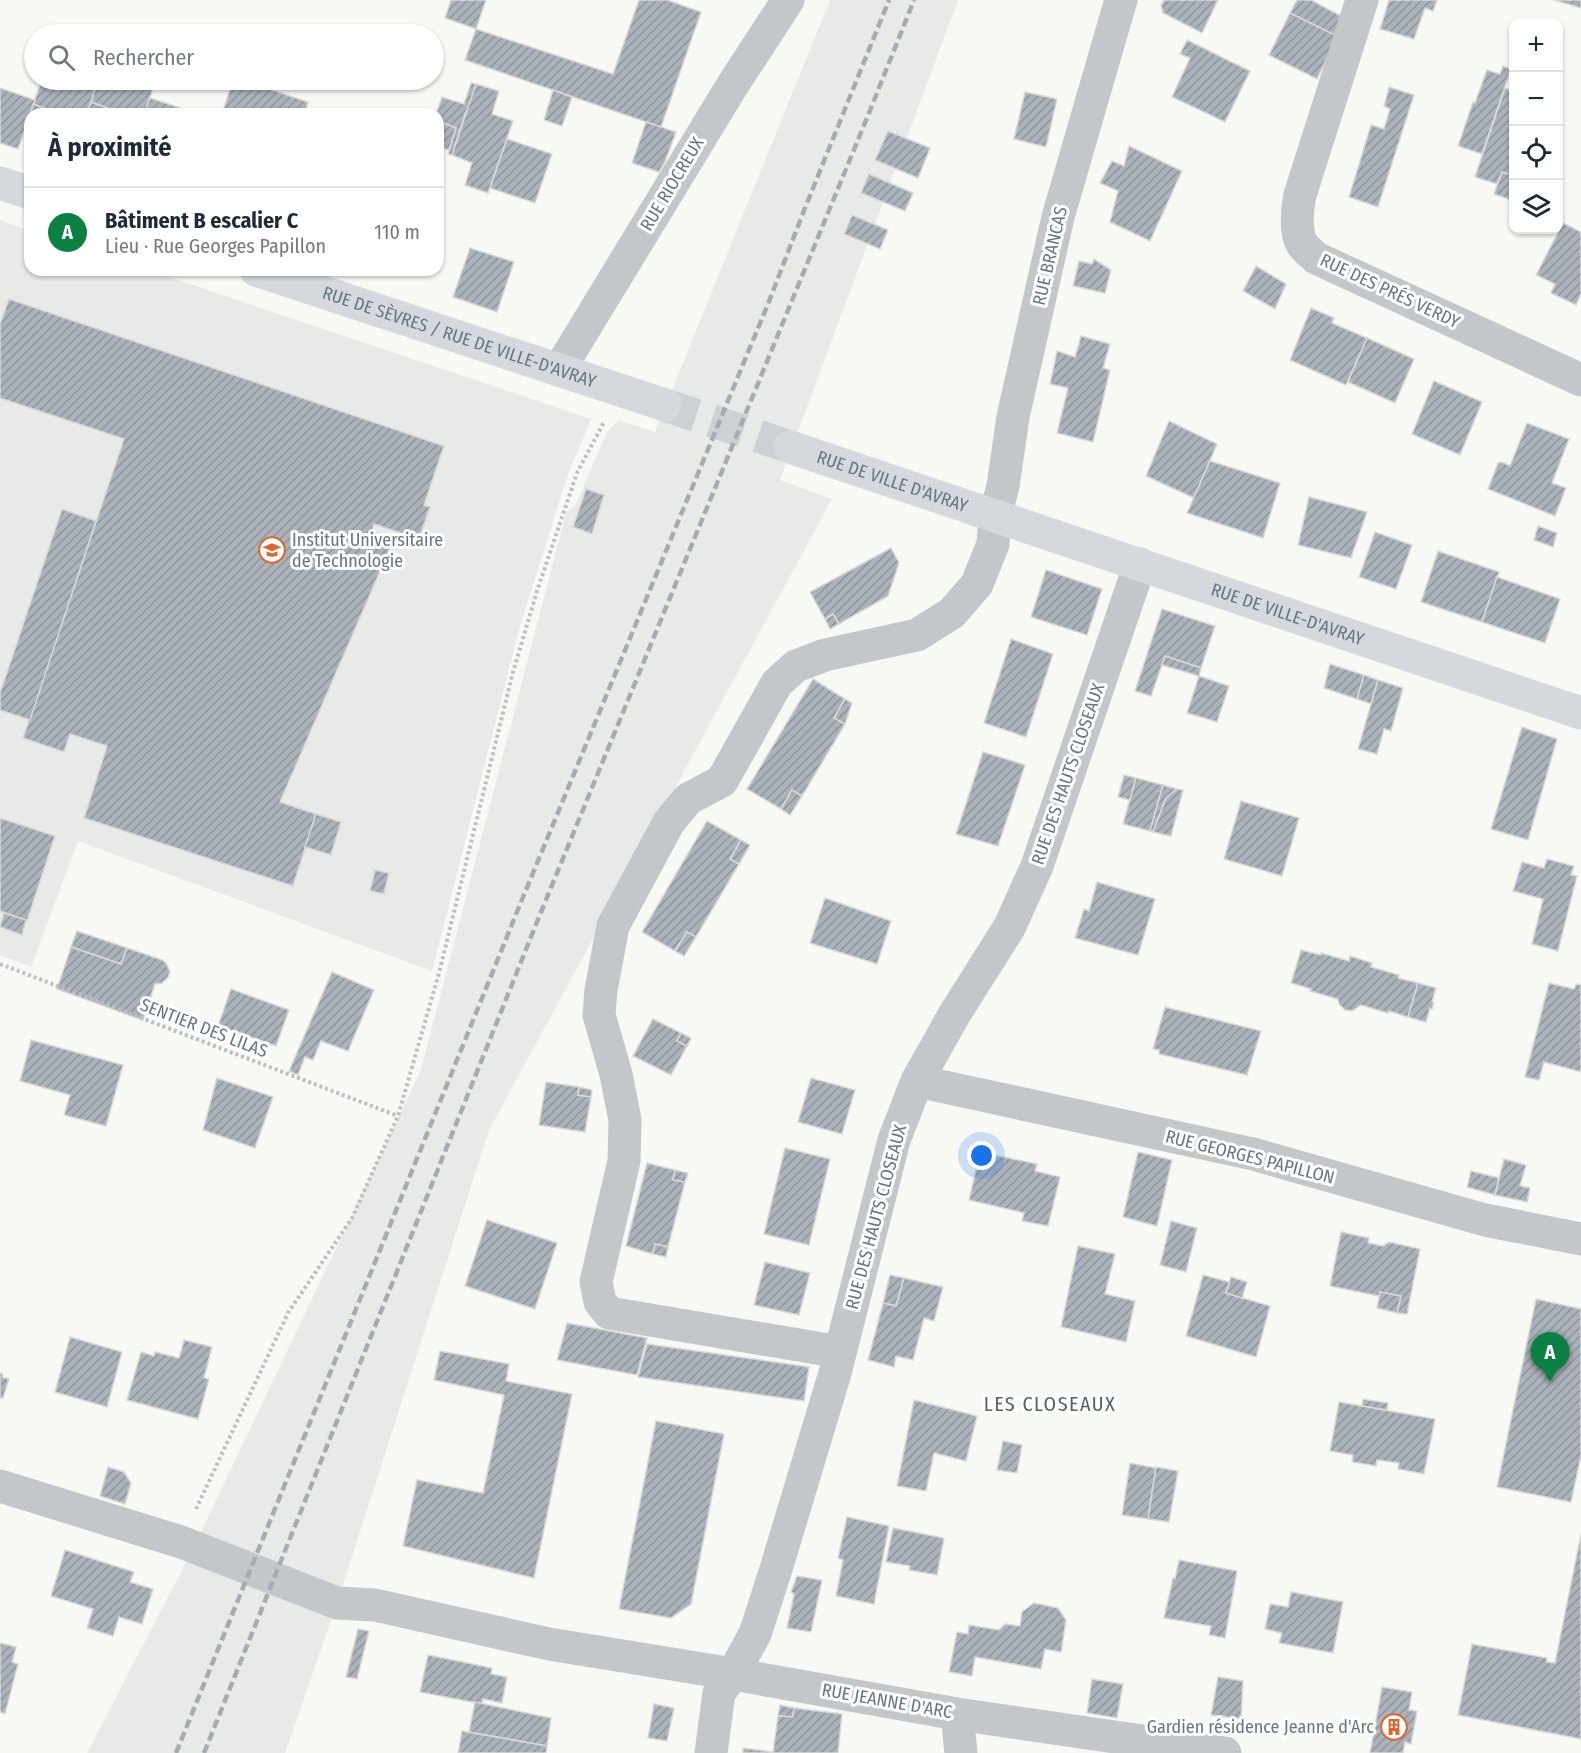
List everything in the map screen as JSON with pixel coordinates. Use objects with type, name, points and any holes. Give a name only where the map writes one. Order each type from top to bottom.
[{"type":"main road","points":[[0,183],[24,191]]},
{"type":"main road","name":"RUE DE SÈVRES / RUE DE VILLE-D'AVRAY","points":[[274,276],[664,405]]},
{"type":"main road","name":"RUE DE VILLE D'AVRAY","points":[[790,447],[995,516]]},
{"type":"main road","name":"RUE DE VILLE-D'AVRAY","points":[[995,516],[1581,713]]},
{"type":"street","name":"RUE RIOCREUX","points":[[559,370],[732,86],[788,0]]},
{"type":"street","name":"RUE BRANCAS","points":[[840,1352],[609,1313],[600,1302],[596,1282],[624,1161],[625,1120],[616,1074],[599,1015],[601,990],[613,926],[669,822],[688,799],[722,781],[777,683],[796,666],[825,655],[917,635],[952,613],[977,584],[993,544],[995,516],[1003,486],[1013,417],[1058,217],[1121,0]]},
{"type":"street","name":"RUE DES PRÉS VERDY","points":[[1362,0],[1300,195],[1297,212],[1302,245],[1316,258],[1581,380]]},
{"type":"street","name":"RUE DES HAUTS CLOSEAUX","points":[[711,1753],[719,1693],[733,1674],[755,1634],[777,1569],[840,1352],[894,1140],[917,1082],[954,1015],[1010,926],[1037,866],[1140,564]]},
{"type":"street","name":"RUE GEORGES PAPILLON","points":[[917,1082],[1252,1154],[1485,1220],[1581,1239]]},
{"type":"street","name":"RUE JEANNE D'ARC","points":[[0,1486],[195,1548],[338,1603],[375,1605],[549,1644],[957,1714],[1225,1753]]},
{"type":"street","points":[[957,1714],[961,1753]]},
{"type":"path","points":[[195,1548],[288,1313],[352,1218],[398,1116],[439,973],[513,672],[537,591],[577,473],[620,390]]},
{"type":"path","name":"SENTIER DES LILAS","points":[[0,964],[398,1116]]},
{"type":"shaded area","points":[[830,0],[958,0],[780,480],[832,499],[489,1130],[337,1603],[285,1753],[87,1753],[192,1551],[421,1070],[566,513],[576,504],[607,432],[618,420],[655,432]]},
{"type":"shaded area","name":"Institut Universitaire de Technologie","points":[[0,220],[24,229],[24,276],[166,276],[591,419],[568,474],[520,626],[432,971],[78,841],[31,967],[0,955]]},
{"type":"building","points":[[451,0],[486,0],[476,29],[445,18]]},
{"type":"building","points":[[639,0],[667,0],[701,12],[661,127],[465,60],[476,29],[613,74]]},
{"type":"building","points":[[1164,0],[1218,0],[1202,33],[1163,13],[1161,5]]},
{"type":"building","points":[[1297,0],[1311,0],[1343,17],[1334,35],[1290,13]]},
{"type":"building","points":[[1389,0],[1437,0],[1433,11],[1425,8],[1414,39],[1380,29]]},
{"type":"building","points":[[1554,0],[1581,0],[1581,8]]},
{"type":"building","points":[[1290,13],[1337,36],[1317,79],[1269,55]]},
{"type":"building","points":[[1187,40],[1250,71],[1225,122],[1172,97],[1190,58],[1180,54]]},
{"type":"building","points":[[1503,66],[1509,68],[1509,75],[1482,154],[1458,146],[1487,70],[1500,74]]},
{"type":"building","points":[[471,83],[476,84],[452,155],[448,154],[456,128],[444,123],[444,108],[438,108],[442,97],[464,104]]},
{"type":"building","points":[[476,84],[499,91],[492,114],[513,121],[488,193],[465,185],[472,163],[452,155]]},
{"type":"building","points":[[1389,87],[1414,95],[1378,207],[1349,197],[1371,125],[1384,129],[1390,109],[1384,106]]},
{"type":"building","points":[[0,88],[35,100],[32,108],[24,108],[24,132],[18,149],[0,143]]},
{"type":"building","points":[[1505,88],[1509,89],[1509,174],[1502,172],[1497,184],[1475,177]]},
{"type":"building","points":[[38,90],[95,90],[89,108],[44,108],[33,104]]},
{"type":"building","points":[[95,90],[152,90],[146,108],[108,108],[91,102]]},
{"type":"building","points":[[230,90],[272,90],[308,102],[306,108],[224,108]]},
{"type":"building","points":[[553,90],[572,97],[562,126],[544,120]]},
{"type":"building","points":[[1025,92],[1057,99],[1046,147],[1014,139]]},
{"type":"building","points":[[150,98],[181,108],[146,108]]},
{"type":"building","points":[[91,102],[108,108],[89,108]]},
{"type":"building","points":[[33,104],[44,108],[32,108]]},
{"type":"building","points":[[646,122],[676,132],[659,172],[632,163]]},
{"type":"building","points":[[444,123],[456,128],[449,150],[444,149]]},
{"type":"building","points":[[888,131],[930,148],[918,178],[875,160]]},
{"type":"building","points":[[507,139],[552,154],[535,203],[490,188]]},
{"type":"building","points":[[1129,146],[1182,171],[1150,241],[1110,222],[1118,191],[1100,183],[1112,161],[1124,166]]},
{"type":"building","points":[[1502,172],[1509,174],[1509,199],[1494,194]]},
{"type":"building","points":[[869,174],[913,193],[905,211],[861,193]]},
{"type":"building","points":[[852,215],[888,230],[880,249],[844,234]]},
{"type":"building","points":[[1563,223],[1581,232],[1581,294],[1576,305],[1551,293],[1555,284],[1536,275],[1557,234],[1563,234]]},
{"type":"building","points":[[470,248],[514,262],[497,312],[453,297]]},
{"type":"building","points":[[1094,259],[1111,270],[1105,293],[1073,286],[1079,261],[1092,264]]},
{"type":"building","points":[[1256,266],[1286,284],[1275,309],[1243,291]]},
{"type":"building","points":[[9,299],[444,446],[424,505],[430,507],[419,539],[374,524],[372,531],[394,539],[280,802],[316,814],[293,886],[84,818],[107,746],[70,734],[64,752],[23,738],[124,439],[0,398],[0,324]]},
{"type":"building","points":[[1311,308],[1334,318],[1332,323],[1367,338],[1346,385],[1290,360]]},
{"type":"building","points":[[1081,336],[1110,344],[1103,368],[1110,370],[1093,442],[1057,433],[1068,388],[1050,384],[1057,351],[1075,357]]},
{"type":"building","points":[[1367,338],[1414,359],[1395,403],[1348,382]]},
{"type":"building","points":[[1434,381],[1482,402],[1460,455],[1412,434]]},
{"type":"building","points":[[1169,421],[1217,444],[1194,498],[1146,476]]},
{"type":"building","points":[[1527,423],[1569,439],[1552,483],[1566,488],[1555,516],[1488,489],[1498,463],[1502,462],[1510,466]]},
{"type":"building","points":[[1210,461],[1280,483],[1263,538],[1187,513]]},
{"type":"building","points":[[586,489],[604,495],[592,534],[573,527]]},
{"type":"building","points":[[1309,497],[1367,512],[1351,558],[1298,545]]},
{"type":"building","points":[[62,509],[96,521],[30,720],[0,710],[0,693]]},
{"type":"building","points":[[1538,526],[1557,533],[1553,547],[1534,540]]},
{"type":"building","points":[[1375,532],[1412,545],[1396,589],[1359,577]]},
{"type":"building","points":[[891,548],[899,563],[888,596],[839,624],[833,614],[825,619],[810,592]]},
{"type":"building","points":[[1438,551],[1499,572],[1482,622],[1421,602]]},
{"type":"building","points":[[1046,570],[1102,589],[1087,635],[1031,617]]},
{"type":"building","points":[[1497,577],[1560,599],[1545,643],[1482,622]]},
{"type":"building","points":[[1162,609],[1215,626],[1201,668],[1165,656],[1151,696],[1135,691]]},
{"type":"building","points":[[833,614],[839,624],[830,629],[825,619]]},
{"type":"building","points":[[1011,639],[1053,654],[1026,737],[984,723]]},
{"type":"building","points":[[1165,656],[1201,668],[1199,676],[1162,665]]},
{"type":"building","points":[[1330,664],[1364,675],[1357,699],[1324,688]]},
{"type":"building","points":[[1364,675],[1378,680],[1371,704],[1357,699]]},
{"type":"building","points":[[1199,676],[1229,686],[1217,722],[1187,713]]},
{"type":"building","points":[[813,679],[845,699],[834,718],[845,724],[802,796],[792,790],[781,809],[747,789]]},
{"type":"building","points":[[1378,680],[1403,688],[1391,731],[1384,729],[1377,754],[1358,749]]},
{"type":"building","points":[[845,699],[852,703],[845,724],[834,718]]},
{"type":"building","points":[[1522,727],[1557,739],[1528,840],[1491,829]]},
{"type":"building","points":[[983,752],[1025,765],[998,846],[956,834]]},
{"type":"building","points":[[1124,775],[1136,778],[1130,800],[1118,797]]},
{"type":"building","points":[[1136,778],[1163,785],[1150,831],[1123,824]]},
{"type":"building","points":[[1163,785],[1177,789],[1166,798],[1153,832],[1150,831]]},
{"type":"building","points":[[1177,789],[1183,790],[1171,836],[1153,832],[1166,798]]},
{"type":"building","points":[[792,790],[802,796],[790,815],[781,809]]},
{"type":"building","points":[[1241,801],[1299,818],[1282,876],[1224,859]]},
{"type":"building","points":[[316,814],[341,822],[331,855],[305,847]]},
{"type":"building","points":[[0,818],[55,836],[27,921],[0,911]]},
{"type":"building","points":[[707,821],[741,840],[730,859],[739,864],[696,937],[687,932],[675,951],[642,932]]},
{"type":"building","points":[[741,840],[750,845],[739,864],[730,859]]},
{"type":"building","points":[[1547,859],[1574,866],[1571,875],[1577,876],[1558,951],[1532,944],[1543,899],[1513,891],[1522,862],[1544,868]]},
{"type":"building","points":[[375,870],[389,873],[384,894],[370,891]]},
{"type":"building","points":[[1097,882],[1155,899],[1138,955],[1075,938],[1084,909],[1089,911]]},
{"type":"building","points":[[825,898],[891,921],[877,964],[810,943]]},
{"type":"building","points":[[4,913],[26,920],[22,935],[0,927]]},
{"type":"building","points":[[77,931],[127,948],[121,964],[71,947]]},
{"type":"building","points":[[687,932],[696,937],[684,956],[675,951]]},
{"type":"building","points":[[71,947],[121,964],[127,948],[166,963],[170,972],[168,977],[162,983],[155,984],[143,1020],[57,989]]},
{"type":"building","points":[[1301,950],[1349,961],[1350,956],[1372,963],[1371,967],[1399,975],[1398,978],[1418,983],[1408,1017],[1361,1005],[1352,1011],[1345,1010],[1339,1004],[1338,999],[1291,983]]},
{"type":"building","points":[[332,972],[374,990],[348,1051],[321,1041],[313,1060],[305,1057],[298,1075],[289,1071]]},
{"type":"building","points":[[1418,983],[1436,988],[1432,1009],[1430,1008],[1426,1022],[1408,1017]]},
{"type":"building","points":[[1549,983],[1574,989],[1576,984],[1581,985],[1581,1072],[1544,1062],[1539,1080],[1525,1077]]},
{"type":"building","points":[[231,989],[289,1010],[276,1046],[218,1026]]},
{"type":"building","points":[[1165,1007],[1261,1031],[1247,1075],[1159,1054],[1159,1050],[1153,1049]]},
{"type":"building","points":[[653,1019],[681,1033],[677,1041],[687,1046],[671,1075],[633,1056]]},
{"type":"building","points":[[681,1033],[691,1038],[687,1046],[677,1041]]},
{"type":"building","points":[[31,1040],[123,1065],[106,1126],[64,1115],[70,1095],[20,1081]]},
{"type":"building","points":[[217,1078],[273,1097],[255,1148],[203,1130]]},
{"type":"building","points":[[811,1078],[855,1090],[842,1134],[798,1122]]},
{"type":"building","points":[[546,1082],[579,1087],[578,1095],[591,1097],[585,1132],[539,1125]]},
{"type":"building","points":[[579,1087],[592,1090],[591,1097],[578,1095]]},
{"type":"building","points":[[785,1148],[830,1159],[809,1245],[764,1234]]},
{"type":"building","points":[[980,1152],[1037,1164],[1035,1171],[1060,1177],[1048,1226],[1022,1221],[1024,1213],[969,1200]]},
{"type":"building","points":[[1138,1152],[1172,1160],[1157,1226],[1123,1217]]},
{"type":"building","points":[[1504,1159],[1526,1165],[1520,1186],[1530,1188],[1527,1202],[1495,1195]]},
{"type":"building","points":[[647,1163],[675,1170],[673,1180],[685,1182],[668,1247],[655,1244],[653,1254],[626,1246]]},
{"type":"building","points":[[675,1170],[688,1173],[685,1182],[673,1180]]},
{"type":"building","points":[[1471,1171],[1499,1178],[1495,1195],[1467,1187]]},
{"type":"building","points":[[487,1220],[557,1243],[535,1309],[465,1286]]},
{"type":"building","points":[[1171,1221],[1197,1228],[1186,1272],[1160,1265]]},
{"type":"building","points":[[1341,1232],[1369,1238],[1368,1243],[1383,1246],[1389,1242],[1420,1249],[1407,1314],[1397,1313],[1401,1296],[1380,1292],[1379,1296],[1330,1286]]},
{"type":"building","points":[[655,1244],[668,1247],[666,1257],[653,1254]]},
{"type":"building","points":[[1078,1246],[1115,1254],[1105,1294],[1135,1301],[1126,1342],[1061,1327]]},
{"type":"building","points":[[765,1262],[810,1273],[799,1315],[754,1305]]},
{"type":"building","points":[[890,1275],[904,1278],[896,1306],[883,1303]]},
{"type":"building","points":[[1203,1275],[1229,1282],[1226,1293],[1270,1306],[1256,1357],[1186,1336]]},
{"type":"building","points":[[1231,1277],[1247,1282],[1242,1298],[1226,1293]]},
{"type":"building","points":[[904,1278],[943,1287],[934,1321],[924,1318],[913,1360],[896,1356],[894,1367],[868,1360],[883,1303],[896,1306]]},
{"type":"building","points":[[1380,1292],[1401,1296],[1397,1313],[1377,1308]]},
{"type":"building","points":[[1536,1299],[1581,1309],[1581,1456],[1571,1502],[1497,1487]]},
{"type":"building","points":[[567,1323],[647,1338],[637,1375],[557,1360]]},
{"type":"building","points":[[70,1337],[122,1352],[107,1407],[55,1392]]},
{"type":"building","points":[[184,1340],[212,1347],[204,1378],[209,1379],[198,1419],[127,1400],[141,1352],[154,1356],[155,1352],[179,1358]]},
{"type":"building","points":[[647,1344],[809,1367],[804,1401],[638,1377]]},
{"type":"building","points":[[440,1351],[509,1364],[506,1381],[572,1394],[534,1578],[403,1546],[417,1480],[483,1493],[504,1395],[434,1380]]},
{"type":"building","points":[[0,1373],[3,1374],[2,1377],[9,1379],[3,1398],[0,1398]]},
{"type":"building","points":[[1363,1399],[1388,1403],[1387,1410],[1362,1406]]},
{"type":"building","points":[[914,1400],[977,1416],[966,1461],[934,1453],[926,1491],[897,1486]]},
{"type":"building","points":[[1339,1402],[1435,1419],[1424,1474],[1398,1469],[1399,1463],[1377,1460],[1376,1466],[1352,1462],[1353,1455],[1330,1451]]},
{"type":"building","points":[[656,1421],[724,1434],[691,1604],[671,1618],[619,1609]]},
{"type":"building","points":[[1003,1441],[1022,1445],[1017,1473],[997,1470]]},
{"type":"building","points":[[1130,1463],[1156,1468],[1148,1519],[1122,1515]]},
{"type":"building","points":[[108,1467],[124,1472],[131,1483],[125,1504],[100,1496]]},
{"type":"building","points":[[1156,1467],[1178,1471],[1169,1522],[1148,1519]]},
{"type":"building","points":[[847,1517],[889,1526],[874,1604],[836,1596],[843,1560],[838,1558]]},
{"type":"building","points":[[893,1528],[944,1538],[937,1575],[909,1570],[910,1566],[886,1562]]},
{"type":"building","points":[[1581,1534],[1581,1739],[1458,1715],[1472,1644],[1547,1658],[1547,1662],[1555,1663]]},
{"type":"building","points":[[65,1550],[134,1572],[130,1582],[153,1589],[142,1624],[119,1617],[113,1636],[87,1628],[93,1609],[51,1596]]},
{"type":"building","points":[[1179,1560],[1237,1571],[1225,1638],[1209,1635],[1211,1626],[1164,1618]]},
{"type":"building","points":[[797,1576],[822,1580],[811,1632],[787,1628],[794,1594],[791,1592]]},
{"type":"building","points":[[1291,1592],[1343,1602],[1333,1653],[1279,1643],[1282,1633],[1265,1629],[1270,1604],[1288,1607]]},
{"type":"building","points":[[1034,1603],[1058,1608],[1066,1620],[1061,1652],[1045,1649],[1041,1669],[975,1657],[972,1676],[949,1672],[957,1632],[968,1634],[969,1625],[999,1630],[1005,1624],[1020,1626],[1022,1612]]},
{"type":"building","points":[[358,1629],[369,1631],[357,1679],[346,1677]]},
{"type":"building","points":[[0,1643],[16,1647],[12,1662],[18,1664],[5,1714],[0,1712]]},
{"type":"building","points":[[428,1655],[492,1668],[491,1674],[507,1677],[502,1703],[483,1699],[482,1704],[420,1692]]},
{"type":"building","points":[[1218,1677],[1243,1681],[1241,1719],[1211,1715]]},
{"type":"building","points":[[1092,1679],[1123,1684],[1117,1718],[1087,1713]]},
{"type":"building","name":"Gardien résidence Jeanne d'Arc","points":[[1382,1687],[1412,1692],[1409,1710],[1417,1711],[1411,1744],[1405,1742],[1403,1753],[1370,1753]]},
{"type":"building","points":[[475,1702],[551,1718],[547,1746],[469,1732]]},
{"type":"building","points":[[654,1704],[674,1708],[667,1741],[648,1738]]},
{"type":"building","points":[[780,1705],[794,1708],[793,1717],[778,1716]]},
{"type":"building","points":[[794,1708],[842,1714],[838,1753],[743,1753],[743,1748],[773,1752],[778,1716],[793,1717]]},
{"type":"building","points":[[462,1731],[547,1746],[546,1753],[458,1753]]},
{"type":"tunnel","points":[[665,405],[790,447]]},
{"type":"railway","points":[[176,1753],[521,902],[768,304],[889,0]]},
{"type":"railway","points":[[204,1753],[541,912],[914,0]]},
{"type":"place","name":"Institut Universitaire de Technologie","points":[[272,550]]},
{"type":"place","name":"Bâtiment B escalier C","points":[[1550,1382]]},
{"type":"place","name":"Gardien résidence Jeanne d'Arc","points":[[1394,1727]]},
{"type":"district","name":"LES CLOSEAUX","points":[[1050,1404]]}]
